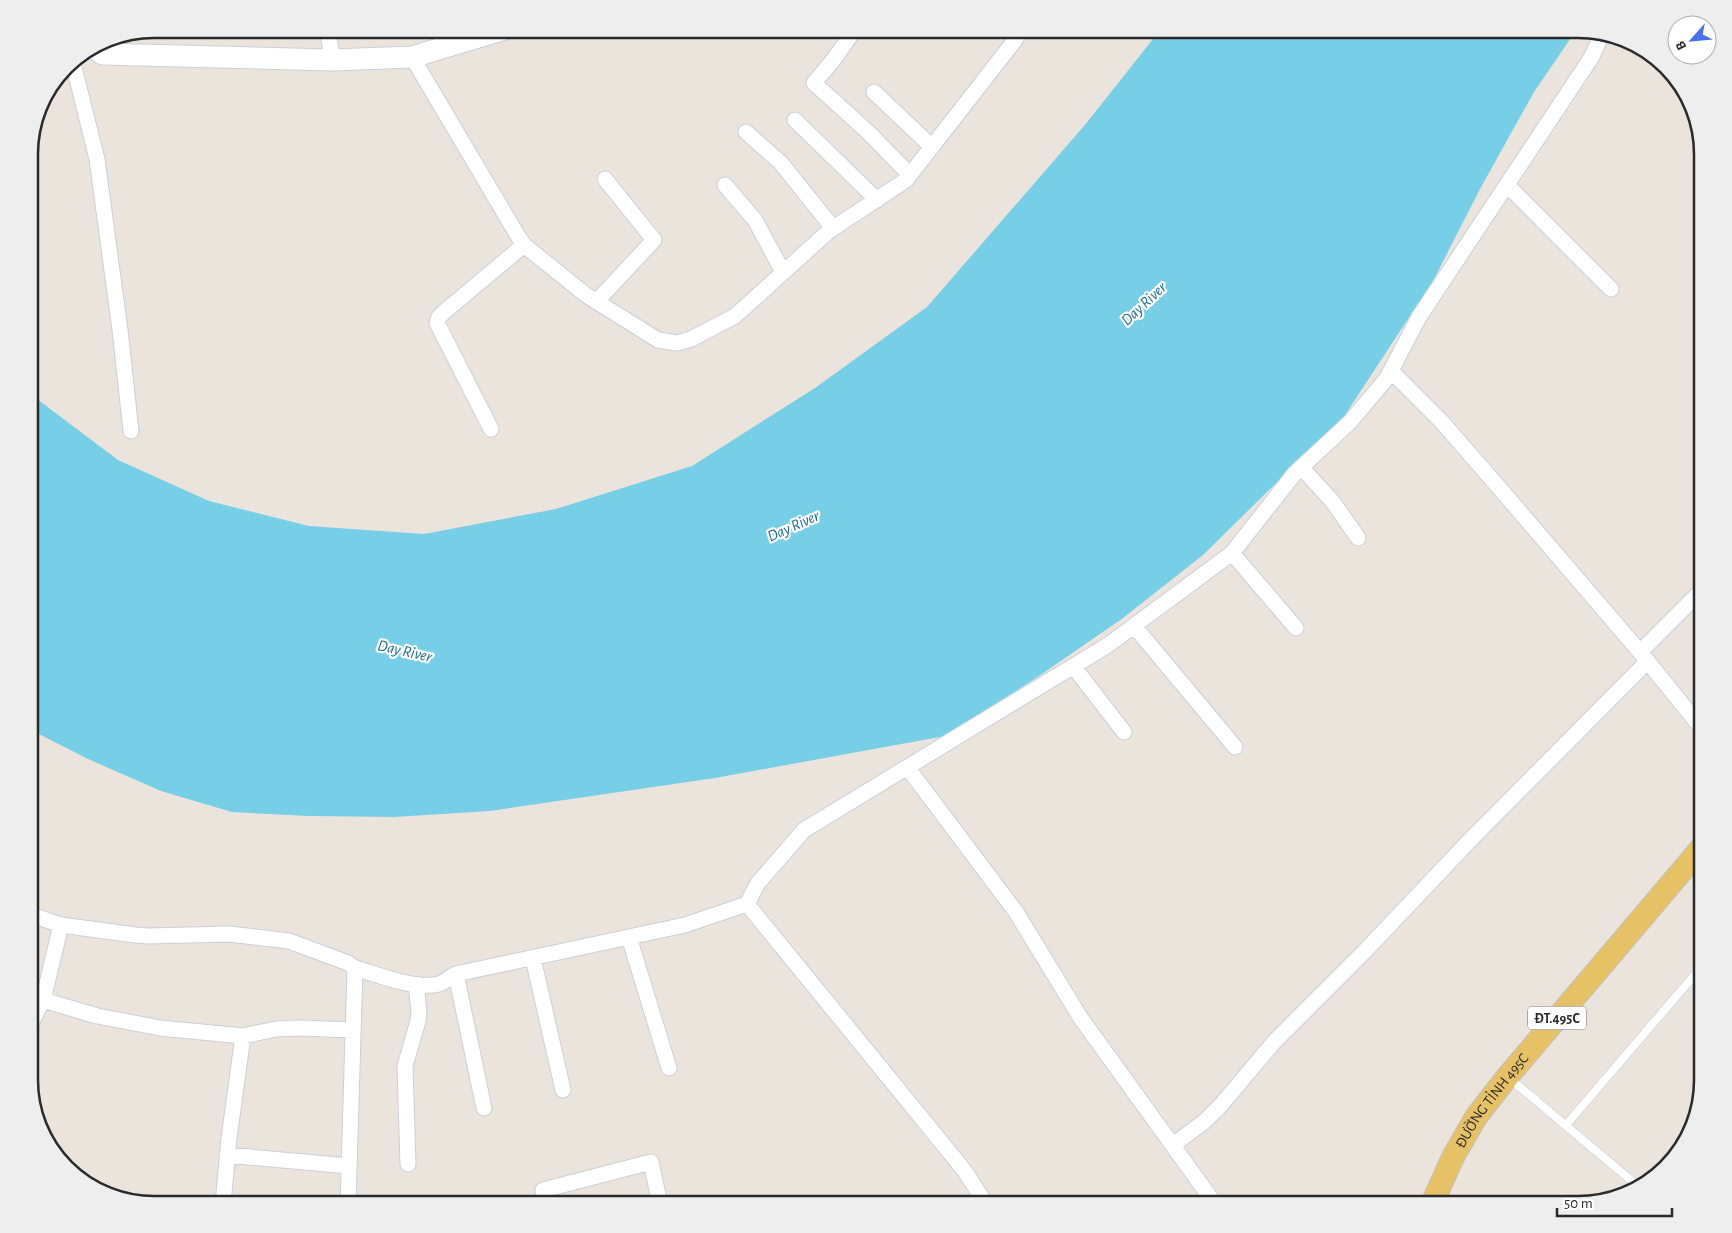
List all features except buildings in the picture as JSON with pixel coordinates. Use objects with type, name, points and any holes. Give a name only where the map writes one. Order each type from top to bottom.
[{"type":"main road","points":[[99,51],[102,54],[333,60],[412,57],[475,38]]},
{"type":"main road","name":"ĐƯỜNG TỈNH 495C","points":[[1436,1196],[1453,1157],[1476,1117],[1508,1076],[1694,857]]},
{"type":"street","points":[[329,38],[333,60]]},
{"type":"street","points":[[848,38],[814,83],[868,132],[910,174]]},
{"type":"street","points":[[412,57],[524,245],[586,295],[658,340],[677,344],[691,339],[735,316],[833,228],[901,184],[1016,38]]},
{"type":"street","points":[[38,917],[61,925],[149,936],[229,934],[289,942],[348,963],[355,968],[416,985],[428,986],[440,983],[456,974],[685,925],[746,904],[758,882],[800,834],[811,826],[1108,645],[1232,553],[1286,483],[1350,422],[1387,378],[1419,317],[1591,58],[1600,39]]},
{"type":"street","points":[[74,68],[97,159],[120,330],[130,430]]},
{"type":"street","points":[[874,92],[932,147]]},
{"type":"street","points":[[794,120],[877,200]]},
{"type":"street","points":[[746,132],[783,166],[833,228]]},
{"type":"street","points":[[597,301],[654,240],[605,179]]},
{"type":"street","points":[[725,185],[755,220],[784,272]]},
{"type":"street","points":[[1506,185],[1611,288]]},
{"type":"street","points":[[491,429],[437,324],[439,317],[444,312],[524,245]]},
{"type":"street","points":[[1391,371],[1442,422],[1644,656],[1694,719]]},
{"type":"street","points":[[1301,467],[1334,502],[1358,538]]},
{"type":"street","points":[[1232,553],[1296,628]]},
{"type":"street","points":[[1173,1145],[1221,1105],[1274,1042],[1365,951],[1644,656],[1694,599]]},
{"type":"street","points":[[1134,626],[1235,747]]},
{"type":"street","points":[[1073,666],[1124,732]]},
{"type":"street","points":[[907,767],[1016,912],[1080,1017],[1209,1196]]},
{"type":"street","points":[[746,904],[964,1170],[981,1196]]},
{"type":"street","points":[[38,1010],[43,1000],[61,925]]},
{"type":"street","points":[[629,938],[669,1068]]},
{"type":"street","points":[[533,958],[563,1090]]},
{"type":"street","points":[[348,1196],[355,968]]},
{"type":"street","points":[[456,974],[484,1108]]},
{"type":"street","points":[[408,1164],[405,1066],[418,1022],[419,1011],[416,985]]},
{"type":"street","points":[[43,1000],[97,1016],[160,1028],[243,1036],[276,1029],[352,1030]]},
{"type":"street","points":[[224,1196],[227,1155],[243,1036]]},
{"type":"street","points":[[227,1155],[349,1166]]},
{"type":"street","points":[[544,1196],[543,1190],[651,1162],[658,1196]]},
{"type":"lane","points":[[1566,1125],[1694,976]]},
{"type":"lane","points":[[1508,1076],[1633,1182]]},
{"type":"water","name":"Day River","points":[[1154,38],[1571,38],[1534,92],[1480,189],[1433,281],[1339,424],[1203,555],[1123,618],[1039,676],[945,736],[715,778],[490,811],[394,817],[309,816],[232,812],[161,791],[88,759],[38,734],[38,400],[118,460],[209,501],[309,526],[424,534],[556,509],[692,466],[815,388],[927,307],[1084,126]]}]
